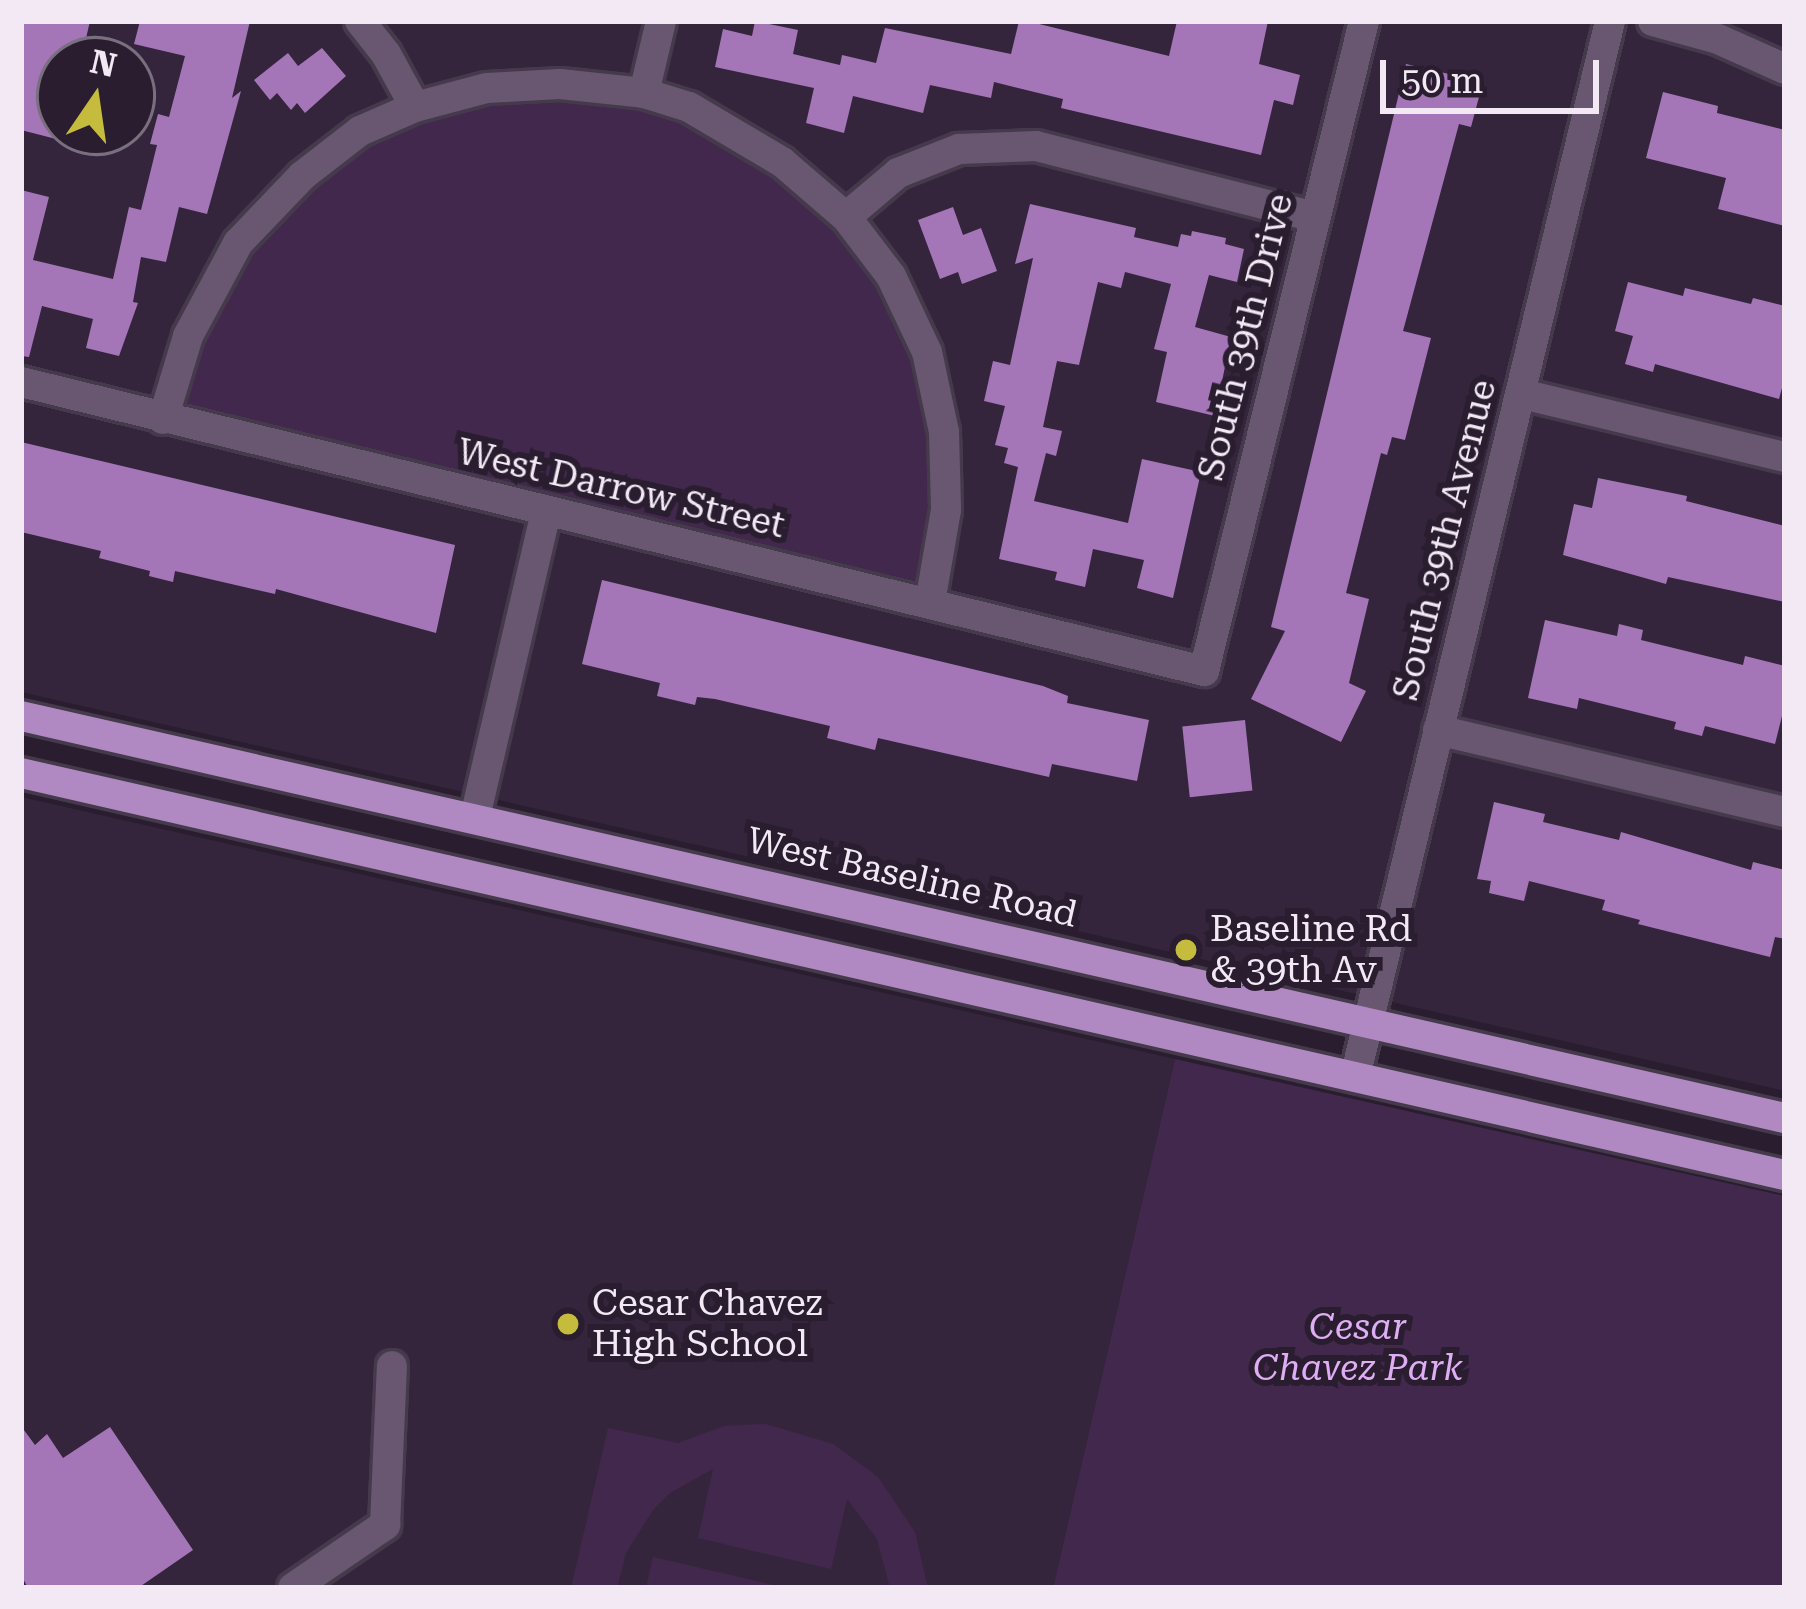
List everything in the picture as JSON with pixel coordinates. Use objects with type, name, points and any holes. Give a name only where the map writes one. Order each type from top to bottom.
[{"type":"main road","name":"West Baseline Road","points":[[21,716],[1785,1118]]},
{"type":"main road","points":[[21,773],[1785,1174]]},
{"type":"street","points":[[360,21],[415,107]]},
{"type":"street","points":[[644,94],[661,21]]},
{"type":"street","name":"South 39th Drive","points":[[1204,671],[1364,21]]},
{"type":"street","name":"South 39th Avenue","points":[[1355,1077],[1610,21]]},
{"type":"street","points":[[1653,21],[1718,39],[1785,69]]},
{"type":"street","points":[[163,419],[188,336],[238,243],[302,176],[361,131],[415,107],[487,88],[560,84],[644,94],[689,107],[782,162],[845,217],[891,276],[927,352],[944,432],[946,510],[930,603]]},
{"type":"street","points":[[845,217],[898,173],[958,148],[1036,146],[1316,217]]},
{"type":"street","name":"West Darrow Street","points":[[21,382],[1204,671]]},
{"type":"street","points":[[1522,394],[1785,457]]},
{"type":"street","points":[[475,818],[546,511]]},
{"type":"street","points":[[1438,730],[1785,812]]},
{"type":"street","points":[[292,1588],[385,1525],[392,1366]]},
{"type":"shaded area","points":[[21,21],[1785,21],[1785,1091],[21,692]]},
{"type":"shaded area","name":"Cesar Chavez High School","points":[[21,797],[1175,1059],[1053,1588],[21,1588]]},
{"type":"green space","points":[[560,84],[723,126],[891,276],[944,432],[930,603],[163,419],[238,243],[360,131]]},
{"type":"green space","name":"Cesar Chavez Park","points":[[1175,1059],[1785,1196],[1785,1588],[1053,1588]]},
{"type":"green space","points":[[766,1424],[833,1444],[878,1477],[915,1532],[928,1588],[890,1588],[877,1539],[847,1499],[831,1569],[698,1538],[713,1469],[670,1493],[653,1510],[626,1553],[617,1588],[571,1588],[608,1428],[678,1443],[724,1426]]},
{"type":"green space","points":[[653,1557],[786,1588],[646,1588]]},
{"type":"building","points":[[21,21],[90,21],[87,36],[36,36],[36,134],[21,130]]},
{"type":"building","points":[[140,21],[250,21],[232,98],[241,91],[207,214],[179,207],[166,262],[141,257],[133,302],[138,303],[119,356],[86,348],[93,319],[42,306],[29,357],[21,356],[21,190],[49,197],[33,260],[113,279],[129,207],[141,210],[156,156],[158,114],[169,117],[185,56],[156,49],[156,36],[136,36]]},
{"type":"building","points":[[755,21],[798,30],[793,54],[840,65],[842,55],[876,63],[885,28],[1011,54],[1019,21],[1027,21],[1169,56],[1177,21],[1268,21],[1259,64],[1300,75],[1293,105],[1274,100],[1261,155],[1061,108],[1063,99],[994,82],[991,98],[930,85],[923,113],[853,96],[844,133],[806,123],[814,88],[715,67],[723,29],[752,36]]},
{"type":"building","points":[[322,48],[346,76],[305,113],[297,103],[291,110],[277,93],[270,100],[254,80],[288,53],[298,66]]},
{"type":"building","points":[[1406,64],[1483,82],[1471,127],[1459,124],[1403,331],[1431,338],[1405,440],[1392,437],[1387,455],[1381,453],[1346,593],[1369,599],[1349,683],[1366,691],[1341,742],[1251,699],[1285,631],[1271,627]]},
{"type":"building","points":[[1663,92],[1718,106],[1717,113],[1785,130],[1785,226],[1718,209],[1726,178],[1646,158]]},
{"type":"building","points":[[1030,204],[1136,228],[1134,237],[1178,247],[1181,234],[1191,236],[1192,231],[1226,238],[1225,244],[1244,249],[1237,282],[1209,275],[1195,327],[1231,337],[1215,416],[1156,402],[1167,352],[1154,349],[1171,284],[1125,272],[1121,288],[1098,282],[1079,365],[1057,361],[1043,427],[1062,431],[1056,456],[1046,453],[1034,501],[1128,523],[1142,459],[1201,472],[1173,598],[1137,588],[1144,560],[1093,549],[1085,587],[1055,580],[1057,572],[999,559],[1018,467],[1004,463],[1008,448],[995,445],[1005,406],[984,401],[993,361],[1010,365],[1033,258],[1015,264]]},
{"type":"building","points":[[953,207],[963,235],[981,228],[997,271],[962,284],[958,272],[940,279],[918,220]]},
{"type":"building","points":[[1628,282],[1683,296],[1685,288],[1751,304],[1753,298],[1785,306],[1785,377],[1779,399],[1655,364],[1653,372],[1625,364],[1633,336],[1615,331]]},
{"type":"building","points":[[21,442],[455,545],[436,633],[276,589],[275,594],[175,571],[173,582],[99,558],[101,551],[21,532]]},
{"type":"building","points":[[1598,478],[1687,496],[1686,501],[1785,526],[1785,602],[1668,577],[1666,584],[1563,555],[1574,504],[1592,508]]},
{"type":"building","points":[[602,580],[1043,686],[1068,696],[1067,703],[1149,720],[1137,781],[1052,764],[1049,777],[878,738],[875,750],[827,738],[830,726],[715,699],[697,697],[695,705],[657,696],[660,683],[582,664]]},
{"type":"building","points":[[1545,620],[1617,636],[1619,624],[1643,630],[1641,640],[1743,665],[1745,656],[1785,666],[1785,704],[1775,744],[1705,726],[1702,736],[1674,729],[1676,722],[1579,698],[1577,709],[1528,698]]},
{"type":"building","points":[[1245,720],[1252,791],[1190,797],[1182,727]]},
{"type":"building","points":[[1494,802],[1545,814],[1543,822],[1619,840],[1621,832],[1751,870],[1753,862],[1785,870],[1785,939],[1775,937],[1770,957],[1638,924],[1640,920],[1602,910],[1605,900],[1529,881],[1524,901],[1489,893],[1491,881],[1477,879]]},
{"type":"building","points":[[21,1426],[35,1445],[47,1434],[63,1458],[110,1427],[193,1550],[138,1588],[28,1588],[21,1575]]},
{"type":"place","name":"Baseline Rd & 39th Av","points":[[1186,950]]},
{"type":"place","name":"Cesar Chavez High School","points":[[568,1324]]}]
